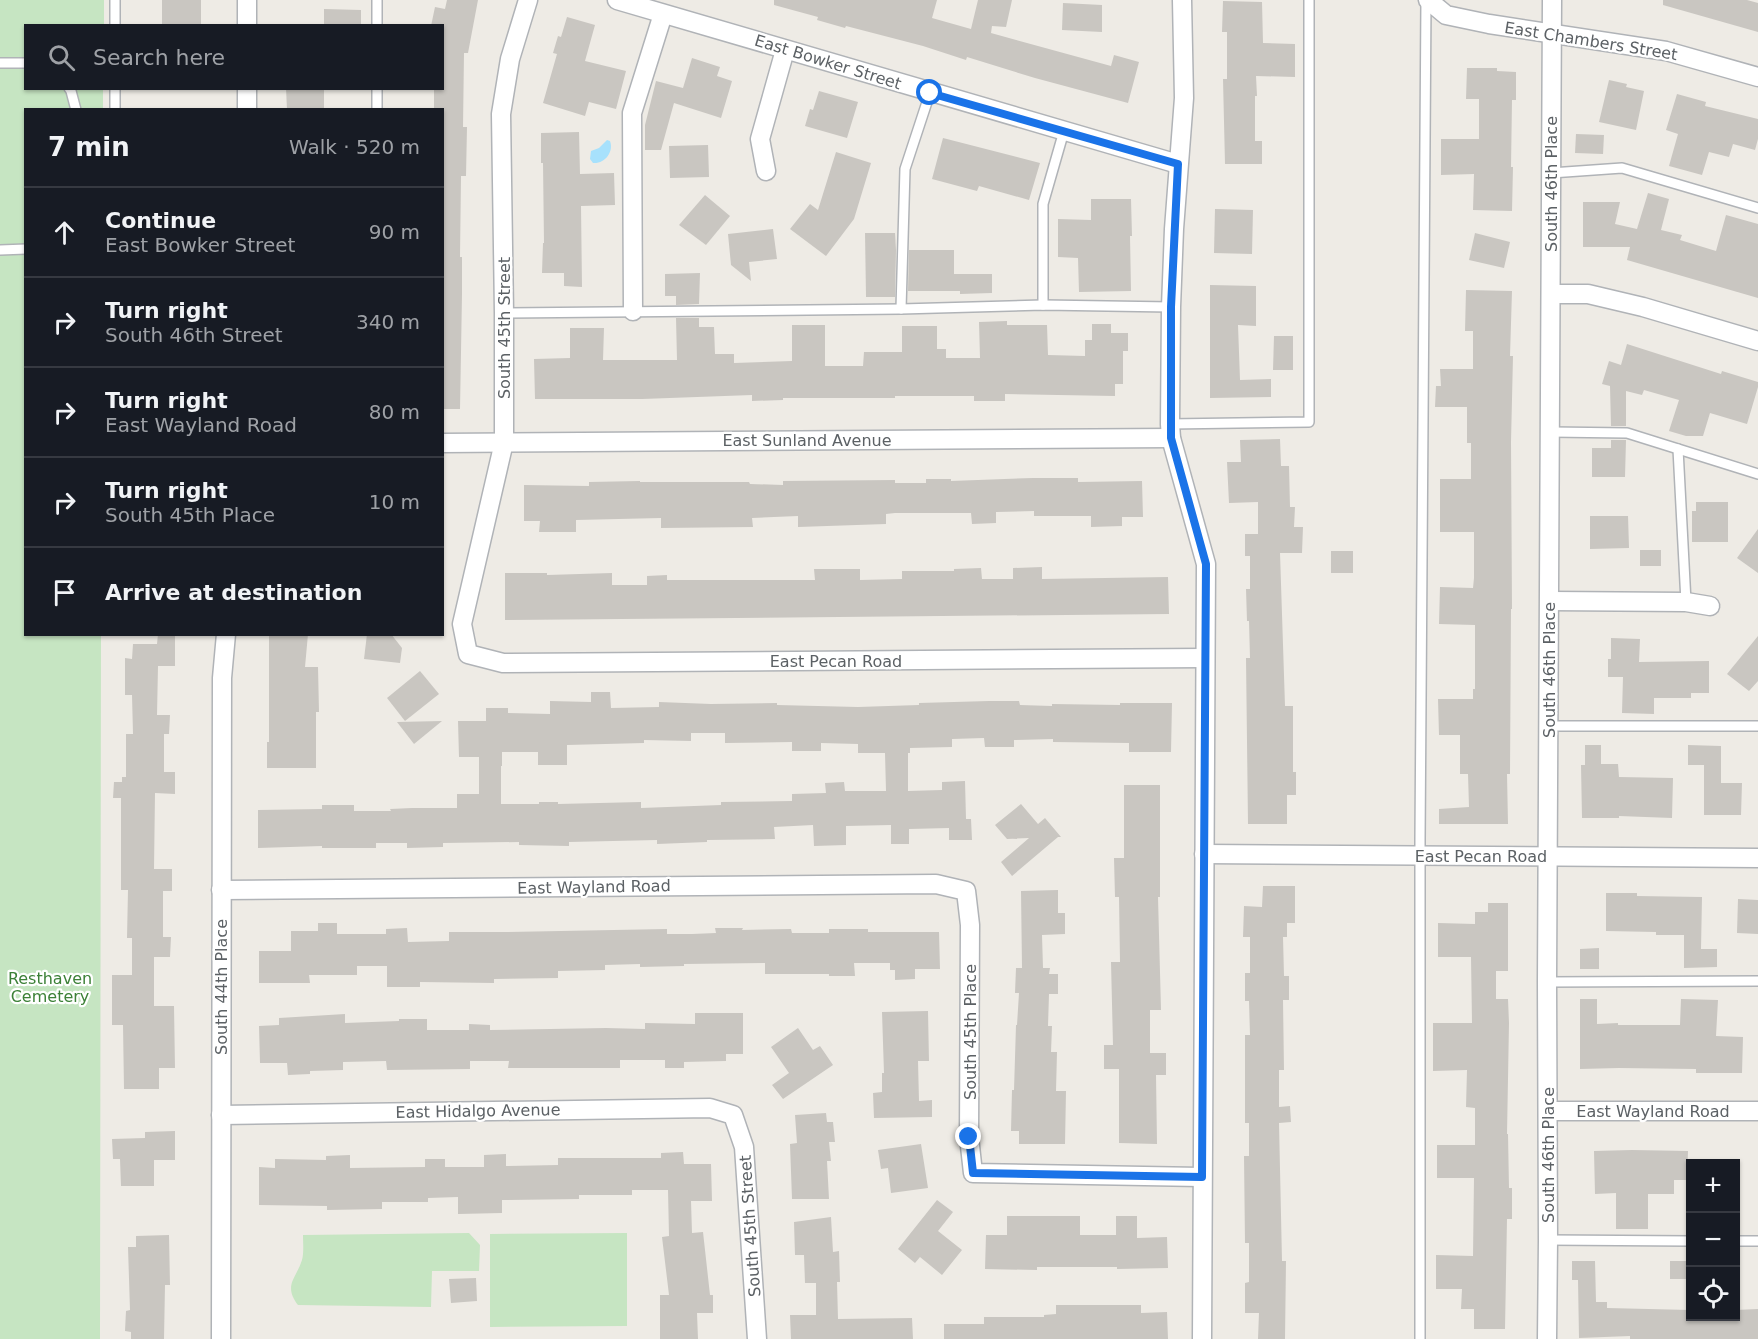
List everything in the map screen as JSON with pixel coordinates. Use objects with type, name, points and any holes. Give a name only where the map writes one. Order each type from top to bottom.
[{"type":"street","points":[[247,0],[247,24]]},
{"type":"street","name":"South 45th Street","points":[[468,654],[462,624],[504,442],[501,114],[510,59],[528,0]]},
{"type":"street","name":"East Bowker Street","points":[[616,0],[1178,164]]},
{"type":"street","points":[[1182,0],[1184,98],[1178,164],[1171,307],[1170,431],[1206,564],[1202,1339]]},
{"type":"street","name":"East Chambers Street","points":[[1427,0],[1446,15],[1666,51],[1758,77]]},
{"type":"street","name":"South 46th Place","points":[[1547,1339],[1552,0]]},
{"type":"street","points":[[633,311],[632,113],[663,14]]},
{"type":"street","points":[[766,171],[760,139],[785,50]]},
{"type":"street","points":[[247,90],[247,108]]},
{"type":"street","points":[[1551,294],[1588,294],[1643,307],[1758,341]]},
{"type":"street","name":"East Sunland Avenue","points":[[444,443],[1170,431]]},
{"type":"street","points":[[1550,601],[1686,602],[1710,606]]},
{"type":"street","name":"South 44th Place","points":[[221,1339],[222,678],[226,636]]},
{"type":"street","name":"East Pecan Road","points":[[468,654],[503,663],[1205,658]]},
{"type":"street","name":"East Pecan Road","points":[[1204,854],[1758,858]]},
{"type":"street","name":"East Wayland Road","points":[[221,890],[936,884],[966,891]]},
{"type":"street","name":"South 45th Place","points":[[966,891],[970,925],[969,1137],[973,1173],[1202,1177]]},
{"type":"street","name":"East Hidalgo Avenue","points":[[221,1114],[710,1108],[733,1114]]},
{"type":"street","name":"East Wayland Road","points":[[1548,1110],[1758,1111]]},
{"type":"street","name":"South 45th Street","points":[[733,1114],[744,1146],[757,1339]]},
{"type":"lane","points":[[115,0],[115,24]]},
{"type":"lane","points":[[377,0],[377,24]]},
{"type":"lane","points":[[1170,431],[1309,422],[1309,0]]},
{"type":"lane","points":[[1420,1339],[1420,856],[1427,0]]},
{"type":"lane","points":[[0,63],[24,63]]},
{"type":"lane","points":[[70,90],[75,108]]},
{"type":"lane","points":[[115,90],[115,108]]},
{"type":"lane","points":[[377,90],[377,108]]},
{"type":"lane","points":[[901,309],[905,169],[930,93]]},
{"type":"lane","points":[[1043,305],[1043,204],[1064,131]]},
{"type":"lane","points":[[1551,173],[1622,168],[1758,207]]},
{"type":"lane","points":[[0,250],[24,249]]},
{"type":"lane","points":[[504,313],[901,309],[1043,305],[1171,307]]},
{"type":"lane","points":[[1551,432],[1627,433],[1758,474]]},
{"type":"lane","points":[[1678,449],[1686,602]]},
{"type":"lane","points":[[1549,726],[1758,726]]},
{"type":"lane","points":[[1547,982],[1758,981]]},
{"type":"lane","points":[[1548,1240],[1686,1241]]},
{"type":"lane","points":[[1740,1241],[1758,1241]]},
{"type":"green space","name":"Resthaven Cemetery","points":[[0,0],[104,0],[104,24],[24,24],[24,90],[103,90],[103,108],[24,108],[24,636],[101,636],[100,1339],[0,1339]]},
{"type":"green space","points":[[469,1233],[480,1245],[479,1271],[432,1271],[431,1307],[298,1305],[291,1292],[292,1282],[303,1257],[303,1235]]},
{"type":"green space","points":[[627,1233],[627,1326],[490,1327],[490,1234]]},
{"type":"water","points":[[607,140],[611,145],[610,153],[601,162],[593,163],[590,159],[591,151],[599,148]]},
{"type":"building","points":[[162,0],[201,0],[201,24],[162,24]]},
{"type":"building","points":[[447,0],[478,0],[468,53],[464,53],[463,127],[467,127],[466,176],[461,176],[460,409],[444,409],[444,108],[434,108],[434,90],[444,90],[444,24],[431,24],[435,7],[445,9]]},
{"type":"building","points":[[774,0],[937,0],[932,18],[971,29],[978,0],[1012,0],[1006,27],[992,26],[991,33],[1111,66],[1114,55],[1139,62],[1128,103],[967,57],[966,60],[923,46],[817,20],[818,17],[774,5]]},
{"type":"building","points":[[1663,0],[1747,0],[1758,3],[1758,32],[1663,5]]},
{"type":"building","points":[[1223,1],[1262,2],[1263,43],[1295,44],[1295,77],[1256,76],[1255,141],[1262,141],[1262,164],[1225,164],[1223,79],[1227,79],[1227,32],[1222,32]]},
{"type":"building","points":[[1063,3],[1102,5],[1102,32],[1062,30]]},
{"type":"building","points":[[324,9],[361,10],[361,24],[324,24]]},
{"type":"building","points":[[567,17],[595,25],[585,61],[626,71],[616,109],[589,102],[585,116],[543,103],[557,54],[553,53]]},
{"type":"building","points":[[692,58],[720,67],[717,76],[732,81],[721,118],[674,103],[661,150],[645,150],[645,125],[656,81],[683,88]]},
{"type":"building","points":[[1467,68],[1497,68],[1497,71],[1516,72],[1516,100],[1512,100],[1512,211],[1473,210],[1474,174],[1441,175],[1441,139],[1479,139],[1479,99],[1466,99]]},
{"type":"building","points":[[1609,80],[1644,91],[1636,130],[1599,122]]},
{"type":"building","points":[[286,90],[324,90],[324,108],[287,108]]},
{"type":"building","points":[[819,91],[858,102],[847,138],[805,126]]},
{"type":"building","points":[[1677,94],[1706,102],[1705,106],[1758,119],[1758,139],[1755,150],[1733,144],[1729,157],[1709,152],[1702,175],[1669,166],[1678,134],[1666,130]]},
{"type":"building","points":[[579,132],[580,174],[614,173],[615,205],[581,206],[582,287],[564,286],[564,273],[542,273],[544,243],[541,133]]},
{"type":"building","points":[[1576,134],[1604,135],[1603,154],[1575,153]]},
{"type":"building","points":[[943,138],[1040,163],[1029,200],[979,186],[977,191],[932,179]]},
{"type":"building","points":[[708,145],[709,177],[670,178],[669,146]]},
{"type":"building","points":[[836,152],[871,163],[854,219],[826,256],[790,229],[810,204],[818,210]]},
{"type":"building","points":[[1648,193],[1669,199],[1661,230],[1682,235],[1680,240],[1716,251],[1726,215],[1758,224],[1758,298],[1627,260],[1630,247],[1583,247],[1583,202],[1620,202],[1615,224],[1637,229]]},
{"type":"building","points":[[705,195],[730,216],[706,245],[679,225]]},
{"type":"building","points":[[1091,199],[1131,199],[1131,291],[1079,292],[1078,258],[1058,257],[1058,219],[1091,220]]},
{"type":"building","points":[[1215,209],[1253,210],[1252,254],[1214,253]]},
{"type":"building","points":[[773,229],[777,259],[749,262],[751,281],[731,265],[728,234]]},
{"type":"building","points":[[865,233],[895,233],[895,297],[866,297]]},
{"type":"building","points":[[1475,233],[1510,242],[1504,268],[1469,260]]},
{"type":"building","points":[[909,250],[954,250],[954,274],[992,274],[992,293],[908,291]]},
{"type":"building","points":[[700,273],[699,304],[676,305],[676,296],[665,296],[665,274]]},
{"type":"building","points":[[1210,285],[1256,286],[1256,326],[1238,325],[1240,380],[1271,379],[1271,397],[1210,398]]},
{"type":"building","points":[[1466,290],[1512,291],[1510,356],[1513,356],[1512,609],[1510,774],[1507,774],[1508,824],[1439,824],[1439,809],[1469,807],[1468,774],[1460,774],[1460,735],[1439,735],[1438,699],[1473,699],[1473,689],[1475,689],[1475,625],[1439,624],[1440,587],[1473,588],[1474,578],[1474,532],[1440,532],[1440,479],[1471,479],[1471,443],[1467,443],[1467,407],[1435,407],[1436,386],[1441,386],[1440,369],[1473,369],[1473,331],[1465,331]]},
{"type":"building","points":[[676,318],[699,318],[699,327],[714,327],[715,354],[734,354],[734,363],[792,361],[792,325],[825,325],[825,366],[863,366],[864,352],[902,352],[902,326],[937,326],[937,349],[946,349],[946,358],[980,358],[979,322],[1007,321],[1007,325],[1047,325],[1048,355],[1085,356],[1085,340],[1092,340],[1092,324],[1111,324],[1111,333],[1128,333],[1128,351],[1123,351],[1123,384],[1115,384],[1115,396],[1005,394],[1005,401],[974,401],[974,396],[895,396],[895,398],[783,398],[783,400],[752,401],[752,395],[642,399],[535,399],[534,359],[570,358],[570,328],[604,328],[603,360],[677,360]]},
{"type":"building","points":[[1274,336],[1293,336],[1293,370],[1273,370]]},
{"type":"building","points":[[1627,344],[1721,374],[1722,371],[1758,382],[1747,424],[1710,413],[1703,436],[1686,436],[1669,431],[1679,400],[1644,390],[1642,395],[1626,391],[1626,426],[1611,426],[1610,386],[1602,384],[1609,361],[1621,365]]},
{"type":"building","points":[[1280,439],[1281,466],[1289,466],[1290,507],[1295,507],[1294,527],[1303,527],[1302,553],[1280,553],[1285,706],[1293,706],[1293,772],[1296,772],[1296,795],[1287,795],[1287,824],[1248,824],[1246,658],[1250,658],[1246,589],[1250,589],[1250,556],[1245,556],[1245,534],[1258,534],[1258,502],[1229,503],[1227,462],[1241,462],[1240,440]]},
{"type":"building","points":[[1611,440],[1626,440],[1625,477],[1592,477],[1592,448],[1611,448]]},
{"type":"building","points":[[1078,478],[1078,482],[1142,481],[1143,517],[1122,517],[1122,526],[1091,527],[1091,516],[1034,516],[1034,511],[996,512],[996,523],[972,524],[971,513],[895,513],[886,514],[886,524],[798,527],[798,516],[752,518],[753,527],[661,528],[661,518],[576,520],[576,532],[539,532],[540,521],[524,521],[524,485],[589,486],[589,482],[640,481],[749,482],[750,484],[783,485],[783,481],[895,480],[895,483],[926,483],[926,479],[951,479],[951,481]]},
{"type":"building","points":[[1696,502],[1728,502],[1728,542],[1692,542],[1692,511],[1696,511]]},
{"type":"building","points":[[1590,516],[1628,516],[1629,548],[1590,549]]},
{"type":"building","points":[[1758,529],[1758,573],[1737,558]]},
{"type":"building","points":[[1640,550],[1661,550],[1661,566],[1640,566]]},
{"type":"building","points":[[1331,551],[1353,551],[1353,573],[1331,573]]},
{"type":"building","points":[[1042,567],[1042,579],[1168,577],[1169,614],[505,620],[505,573],[547,573],[547,575],[612,573],[612,585],[647,585],[647,576],[667,575],[667,580],[815,580],[814,569],[860,569],[860,580],[902,579],[902,571],[954,571],[954,569],[981,568],[982,579],[1013,579],[1013,568]]},
{"type":"building","points":[[158,636],[175,636],[175,666],[158,666],[157,715],[170,715],[169,734],[164,734],[164,772],[175,772],[175,794],[155,793],[154,869],[172,869],[172,891],[163,891],[163,937],[171,937],[170,957],[154,957],[154,1006],[174,1006],[175,1068],[159,1068],[159,1089],[124,1089],[123,1025],[112,1025],[112,975],[132,975],[132,938],[127,938],[128,890],[121,890],[121,798],[113,798],[114,782],[122,782],[122,777],[126,777],[126,734],[133,734],[132,695],[125,695],[125,658],[132,659],[133,644],[157,644]]},
{"type":"building","points":[[269,636],[308,636],[305,667],[318,667],[319,712],[316,712],[316,768],[267,768],[267,742],[269,742]]},
{"type":"building","points":[[367,636],[393,636],[402,648],[400,663],[364,659]]},
{"type":"building","points":[[1758,636],[1758,681],[1749,691],[1727,674]]},
{"type":"building","points":[[1611,638],[1640,639],[1639,662],[1709,661],[1709,693],[1691,693],[1691,698],[1654,698],[1654,714],[1622,713],[1623,677],[1608,677]]},
{"type":"building","points":[[420,671],[439,694],[405,721],[387,698]]},
{"type":"building","points":[[591,692],[610,692],[611,708],[659,707],[659,702],[777,703],[777,705],[858,707],[989,701],[1019,701],[1020,705],[1052,706],[1052,704],[1172,703],[1171,752],[1129,752],[1129,743],[1053,742],[1053,739],[1014,740],[1014,747],[985,747],[984,738],[952,739],[952,747],[910,748],[908,791],[942,790],[942,782],[965,781],[966,819],[971,819],[972,840],[949,840],[949,828],[909,829],[909,844],[891,844],[891,825],[846,826],[846,845],[814,846],[813,825],[774,827],[775,839],[707,840],[707,842],[657,844],[657,840],[569,842],[569,846],[519,845],[519,842],[443,843],[443,847],[407,848],[407,843],[376,843],[376,848],[322,848],[322,846],[258,848],[258,810],[322,809],[322,805],[354,805],[354,811],[457,808],[457,794],[479,794],[479,757],[459,757],[458,721],[486,721],[486,708],[508,708],[508,713],[550,714],[550,701],[591,702]],"holes":[[[691,733],[725,733],[725,743],[792,742],[792,751],[821,751],[821,743],[858,744],[858,753],[885,753],[886,791],[845,791],[844,782],[825,783],[826,793],[792,794],[792,801],[721,802],[721,805],[641,808],[641,802],[501,804],[502,752],[538,752],[538,765],[567,765],[567,745],[644,743],[644,740],[691,741]]]},
{"type":"building","points":[[442,721],[414,744],[397,722]]},
{"type":"building","points":[[1585,745],[1601,745],[1601,764],[1618,764],[1619,777],[1673,778],[1672,818],[1619,816],[1619,818],[1582,818],[1581,765],[1585,765]]},
{"type":"building","points":[[1688,745],[1721,746],[1721,783],[1742,783],[1741,815],[1704,815],[1704,765],[1688,765]]},
{"type":"building","points":[[1124,785],[1160,785],[1160,897],[1158,897],[1161,1010],[1150,1010],[1150,1053],[1166,1053],[1166,1075],[1156,1075],[1157,1144],[1119,1143],[1119,1069],[1104,1069],[1104,1045],[1113,1045],[1111,962],[1120,962],[1119,897],[1115,897],[1114,858],[1124,858]]},
{"type":"building","points":[[1021,804],[1038,824],[1045,818],[1061,837],[1058,837],[1012,876],[1001,862],[1029,838],[1007,839],[995,825]]},
{"type":"building","points":[[1263,886],[1295,886],[1295,923],[1287,923],[1287,937],[1283,937],[1284,976],[1289,976],[1289,1000],[1283,1000],[1284,1070],[1279,1070],[1279,1107],[1290,1106],[1291,1122],[1279,1123],[1282,1261],[1286,1261],[1285,1339],[1258,1339],[1259,1313],[1245,1313],[1245,1283],[1249,1282],[1249,1243],[1245,1243],[1244,1156],[1249,1156],[1249,1123],[1245,1123],[1245,1035],[1250,1035],[1249,1001],[1245,1001],[1245,973],[1250,973],[1250,937],[1243,937],[1244,906],[1262,907]]},
{"type":"building","points":[[1058,890],[1058,913],[1065,913],[1065,934],[1042,935],[1043,968],[1050,968],[1049,974],[1058,974],[1058,994],[1049,994],[1048,1026],[1052,1026],[1051,1052],[1057,1052],[1056,1091],[1066,1091],[1065,1144],[1019,1144],[1019,1131],[1011,1131],[1019,993],[1015,993],[1016,968],[1022,968],[1021,891]]},
{"type":"building","points":[[1606,893],[1702,897],[1701,949],[1717,949],[1717,967],[1684,968],[1684,935],[1606,931]]},
{"type":"building","points":[[1738,899],[1758,900],[1758,934],[1737,933]]},
{"type":"building","points":[[1488,903],[1508,903],[1508,971],[1496,971],[1496,999],[1508,999],[1509,1023],[1507,1134],[1509,1188],[1512,1188],[1512,1219],[1507,1219],[1505,1329],[1474,1329],[1474,1309],[1461,1309],[1462,1289],[1436,1289],[1436,1255],[1473,1256],[1474,1178],[1437,1178],[1437,1145],[1475,1145],[1475,1108],[1466,1107],[1467,1070],[1433,1071],[1433,1023],[1472,1023],[1471,957],[1438,957],[1438,923],[1475,924],[1475,912],[1488,912]]},
{"type":"building","points":[[318,923],[337,923],[337,934],[386,934],[386,929],[407,928],[408,942],[449,941],[449,932],[667,929],[667,934],[692,934],[716,933],[715,928],[743,928],[742,930],[791,929],[792,933],[829,933],[829,929],[868,929],[868,932],[939,932],[940,969],[915,969],[915,979],[895,980],[895,970],[890,970],[890,963],[854,963],[855,976],[765,974],[765,963],[640,967],[640,964],[605,965],[605,970],[558,971],[558,978],[494,979],[494,983],[420,982],[420,987],[387,987],[387,966],[357,966],[357,975],[309,975],[310,983],[259,983],[259,951],[291,951],[291,931],[318,931]]},
{"type":"building","points":[[1599,948],[1599,969],[1580,969],[1580,949]]},
{"type":"building","points":[[1580,999],[1597,999],[1597,1024],[1618,1023],[1618,1025],[1680,1025],[1681,999],[1718,1000],[1716,1036],[1743,1037],[1742,1073],[1696,1073],[1696,1069],[1580,1069]]},
{"type":"building","points":[[928,1011],[929,1061],[918,1061],[919,1101],[932,1100],[932,1117],[874,1118],[873,1093],[882,1092],[882,1073],[884,1073],[882,1012]]},
{"type":"building","points":[[695,1013],[743,1013],[743,1054],[726,1054],[726,1061],[684,1062],[684,1068],[665,1068],[665,1060],[620,1060],[620,1068],[508,1068],[509,1061],[470,1061],[470,1069],[387,1070],[386,1061],[343,1062],[343,1070],[310,1071],[310,1074],[288,1075],[287,1063],[260,1063],[259,1026],[279,1025],[279,1018],[345,1014],[345,1023],[427,1019],[427,1030],[469,1030],[469,1024],[490,1025],[490,1030],[645,1029],[645,1023],[695,1024]]},
{"type":"building","points":[[798,1028],[813,1050],[820,1046],[833,1065],[783,1099],[772,1085],[789,1073],[771,1047]]},
{"type":"building","points":[[826,1113],[827,1122],[833,1122],[835,1142],[829,1142],[831,1161],[827,1161],[829,1199],[792,1199],[790,1144],[797,1143],[795,1115]]},
{"type":"building","points":[[175,1131],[175,1160],[154,1160],[154,1186],[121,1186],[120,1159],[113,1159],[112,1139],[145,1138],[145,1132]]},
{"type":"building","points":[[921,1144],[928,1188],[891,1193],[888,1168],[881,1169],[878,1150]]},
{"type":"building","points":[[1594,1151],[1688,1151],[1686,1180],[1674,1180],[1674,1194],[1648,1194],[1648,1229],[1616,1229],[1616,1193],[1595,1194]]},
{"type":"building","points":[[683,1152],[684,1164],[711,1164],[712,1201],[691,1201],[692,1233],[703,1232],[710,1295],[713,1295],[713,1313],[697,1313],[698,1339],[660,1339],[660,1295],[669,1295],[662,1237],[669,1236],[668,1190],[632,1190],[632,1195],[579,1195],[579,1199],[502,1200],[502,1213],[458,1214],[458,1197],[428,1198],[428,1202],[382,1202],[382,1209],[327,1210],[327,1206],[259,1205],[259,1167],[275,1168],[275,1159],[326,1160],[326,1156],[350,1155],[350,1168],[425,1167],[425,1159],[445,1159],[445,1167],[484,1167],[484,1155],[506,1154],[506,1166],[558,1165],[558,1158],[661,1158],[661,1153]]},
{"type":"building","points":[[937,1200],[953,1212],[938,1231],[962,1250],[942,1275],[920,1257],[915,1263],[898,1249]]},
{"type":"building","points":[[1007,1216],[1080,1216],[1080,1235],[1116,1235],[1116,1216],[1137,1216],[1137,1238],[1167,1237],[1168,1268],[985,1269],[986,1235],[1007,1235]]},
{"type":"building","points":[[831,1217],[833,1252],[839,1251],[838,1319],[912,1318],[913,1339],[791,1339],[790,1315],[816,1315],[816,1283],[805,1283],[804,1255],[795,1255],[794,1222]]},
{"type":"building","points":[[169,1235],[170,1285],[165,1285],[164,1339],[131,1339],[131,1332],[125,1331],[126,1311],[130,1310],[128,1247],[136,1247],[136,1236]]},
{"type":"building","points":[[1572,1261],[1595,1261],[1596,1302],[1607,1302],[1607,1308],[1686,1310],[1686,1321],[1740,1321],[1740,1310],[1758,1309],[1758,1339],[1630,1339],[1630,1336],[1579,1338],[1578,1280],[1572,1280]]},
{"type":"building","points":[[1670,1261],[1686,1261],[1686,1279],[1670,1279]]},
{"type":"building","points":[[476,1278],[477,1301],[451,1303],[449,1279]]},
{"type":"building","points":[[1056,1305],[1141,1305],[1141,1313],[1167,1312],[1168,1339],[944,1339],[944,1324],[984,1324],[984,1317],[1044,1317],[1044,1315],[1056,1314]]},
{"type":"route","points":[[930,93],[1178,164],[1171,307],[1170,424],[1171,438],[1206,564],[1202,1177],[973,1173],[969,1137]]}]
